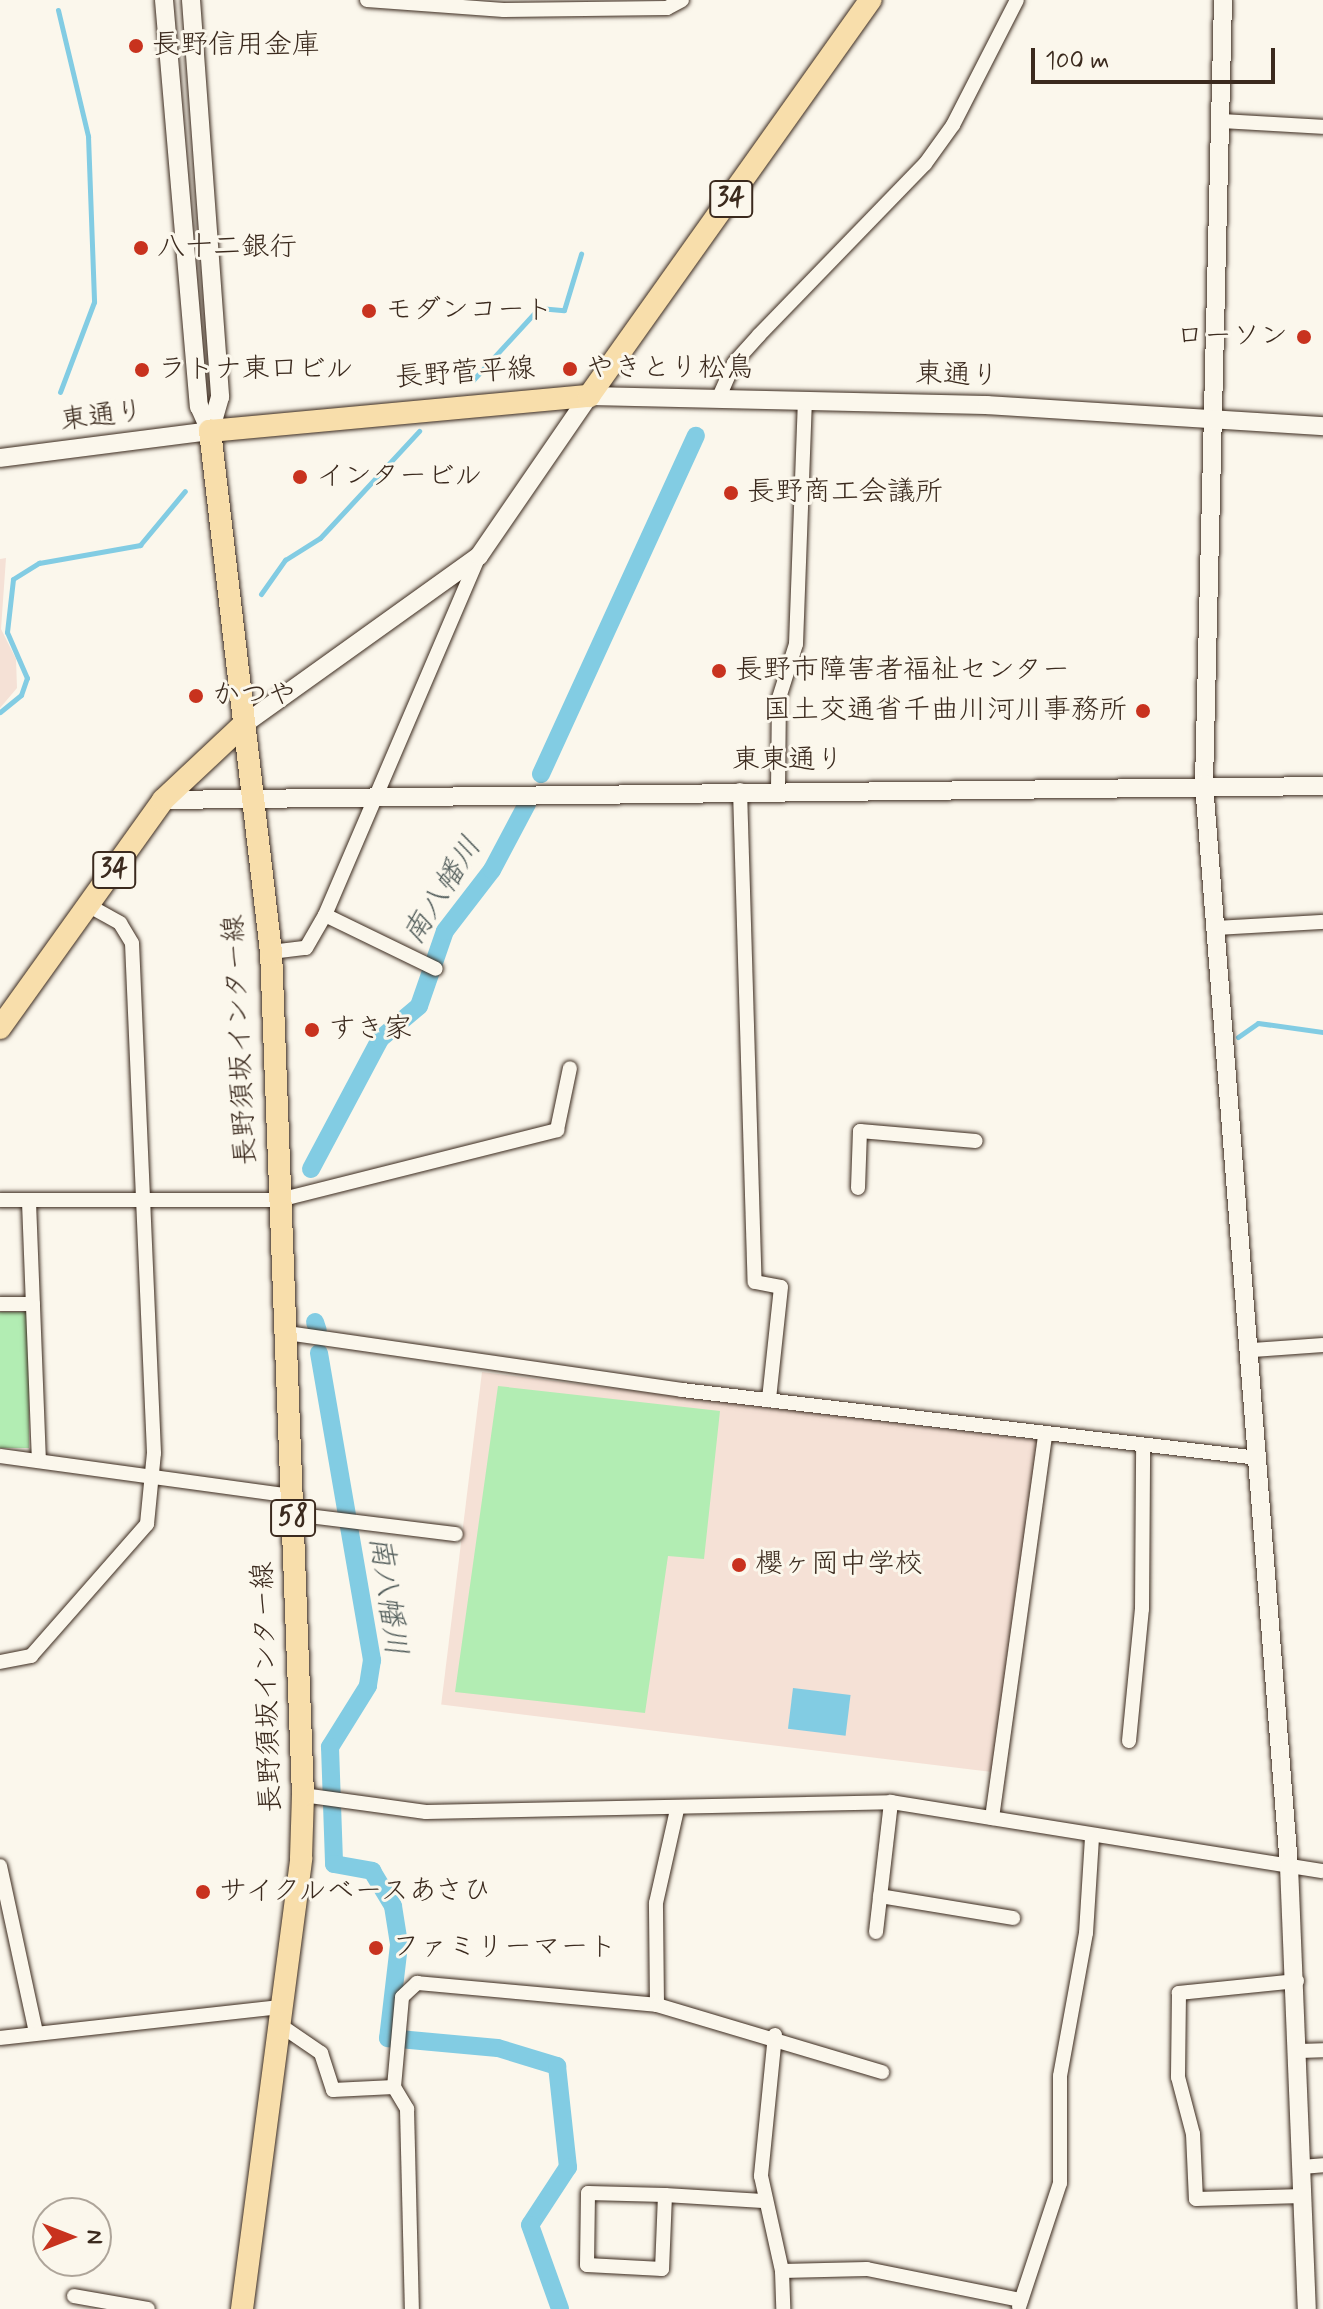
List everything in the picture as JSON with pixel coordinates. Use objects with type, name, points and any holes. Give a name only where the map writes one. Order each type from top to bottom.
[{"type":"main road","name":"34","points":[[589,396],[870,0]]},
{"type":"main road","name":"長野菅平線","points":[[210,431],[402,408],[589,396]]},
{"type":"main road","points":[[210,431],[243,725]]},
{"type":"main road","name":"34","points":[[0,1028],[163,800],[243,725]]},
{"type":"main road","name":"長野須坂インター線","points":[[242,2309],[281,2016],[303,1795],[271,952],[243,725]]},
{"type":"street","points":[[164,0],[199,406],[210,431]]},
{"type":"street","points":[[191,0],[220,397],[210,431]]},
{"type":"street","points":[[367,0],[625,9],[682,0]]},
{"type":"street","points":[[719,397],[751,344],[925,164],[953,125],[1017,0]]},
{"type":"street","points":[[1223,0],[1210,420],[1204,784],[1214,928],[1253,1350],[1258,1458],[1297,1981],[1307,2309]]},
{"type":"street","points":[[1220,121],[1323,127]]},
{"type":"street","points":[[271,952],[306,948],[325,915],[479,556],[589,396]]},
{"type":"street","name":"東通り","points":[[589,396],[805,399],[1323,426]]},
{"type":"street","points":[[778,790],[779,698],[796,644],[805,399]]},
{"type":"street","name":"東通り","points":[[0,458],[210,431]]},
{"type":"street","points":[[243,725],[479,556]]},
{"type":"street","name":"東東通り","points":[[163,800],[377,794],[1204,784],[1323,786]]},
{"type":"street","points":[[740,790],[755,1282],[781,1287],[769,1400]]},
{"type":"street","points":[[0,1662],[31,1656],[147,1524],[151,1478],[132,943],[120,923],[88,905]]},
{"type":"street","points":[[325,915],[430,967]]},
{"type":"street","points":[[1214,928],[1323,922]]},
{"type":"street","points":[[0,1200],[279,1200],[557,1130],[570,1068]]},
{"type":"street","points":[[858,1188],[860,1131],[976,1141]]},
{"type":"street","points":[[29,1202],[39,1461]]},
{"type":"street","points":[[0,1304],[33,1304]]},
{"type":"street","points":[[287,1333],[769,1400],[1143,1448],[1258,1458]]},
{"type":"street","points":[[1253,1350],[1323,1345]]},
{"type":"street","points":[[992,1818],[1045,1435]]},
{"type":"street","points":[[1129,1741],[1142,1609],[1143,1448]]},
{"type":"street","points":[[0,1456],[151,1478],[293,1505],[350,1525],[456,1534]]},
{"type":"street","points":[[303,1795],[426,1812],[677,1810],[891,1802],[1092,1838],[1323,1871]]},
{"type":"street","points":[[876,1932],[891,1802]]},
{"type":"street","points":[[657,2005],[656,1903],[677,1810]]},
{"type":"street","points":[[782,2271],[867,2269],[1020,2305],[1060,2183],[1060,2076],[1086,1933],[1092,1838]]},
{"type":"street","points":[[0,1866],[36,2033]]},
{"type":"street","points":[[880,1896],[1013,1918]]},
{"type":"street","points":[[1297,1981],[1179,1993],[1178,2077],[1193,2134],[1196,2199],[1303,2196]]},
{"type":"street","points":[[412,2309],[407,2109],[394,2087],[402,1997],[417,1983],[657,2005],[775,2035],[882,2072]]},
{"type":"street","points":[[0,2038],[281,2016],[321,2053],[333,2090],[394,2087]]},
{"type":"street","points":[[775,2035],[763,2201],[782,2271],[783,2309]]},
{"type":"street","points":[[1299,2051],[1323,2050]]},
{"type":"street","points":[[1302,2167],[1323,2165]]},
{"type":"street","points":[[665,2195],[662,2269],[587,2265],[588,2193],[665,2195],[763,2201]]},
{"type":"street","points":[[74,2296],[148,2309]]},
{"type":"shaded area","points":[[6,558],[1,629],[16,659],[17,688],[0,708],[0,559]]},
{"type":"shaded area","name":"櫻ヶ岡中学校","points":[[482,1372],[1039,1440],[998,1773],[441,1705]]},
{"type":"green space","points":[[0,1312],[29,1312],[29,1448],[0,1448]]},
{"type":"green space","points":[[498,1386],[720,1411],[704,1559],[668,1556],[645,1713],[455,1692]]},
{"type":"water","points":[[793,1688],[851,1695],[846,1736],[788,1729]]},
{"type":"waterway","points":[[58,10],[88,136],[94,302],[60,392]]},
{"type":"waterway","points":[[473,380],[539,308],[564,310],[581,254]]},
{"type":"waterway","points":[[261,594],[285,560],[320,538],[419,431]]},
{"type":"waterway","name":"南八幡川","points":[[541,774],[696,436]]},
{"type":"waterway","points":[[0,712],[21,695],[27,678],[7,632],[13,579],[39,563],[140,545],[185,491]]},
{"type":"waterway","name":"南八幡川","points":[[311,1169],[380,1039],[419,1006],[445,931],[492,870],[527,804]]},
{"type":"waterway","points":[[1238,1037],[1258,1023],[1323,1032]]},
{"type":"waterway","name":"南八幡川","points":[[315,1322],[318,1331]]},
{"type":"waterway","name":"南八幡川","points":[[319,1353],[372,1660],[368,1686],[330,1747],[334,1864],[372,1871],[393,1906],[399,1945],[388,2038],[498,2048],[557,2066],[568,2167],[530,2225],[560,2309]]},
{"type":"place","name":"長野信用金庫","points":[[136,46]]},
{"type":"place","name":"八十二銀行","points":[[141,248]]},
{"type":"place","name":"モダンコート","points":[[369,311]]},
{"type":"place","name":"ローソン","points":[[1304,337]]},
{"type":"place","name":"やきとり松鳥","points":[[570,369]]},
{"type":"place","name":"ラトナ東口ビル","points":[[142,370]]},
{"type":"place","name":"インタービル","points":[[300,477]]},
{"type":"place","name":"長野商工会議所","points":[[731,493]]},
{"type":"place","name":"長野市障害者福祉センター","points":[[719,671]]},
{"type":"place","name":"かつや","points":[[196,696]]},
{"type":"place","name":"国土交通省千曲川河川事務所","points":[[1143,711]]},
{"type":"place","name":"すき家","points":[[312,1030]]},
{"type":"place","name":"櫻ヶ岡中学校","points":[[739,1565]]},
{"type":"place","name":"サイクルベースあさひ","points":[[203,1892]]},
{"type":"place","name":"ファミリーマート","points":[[376,1948]]}]
